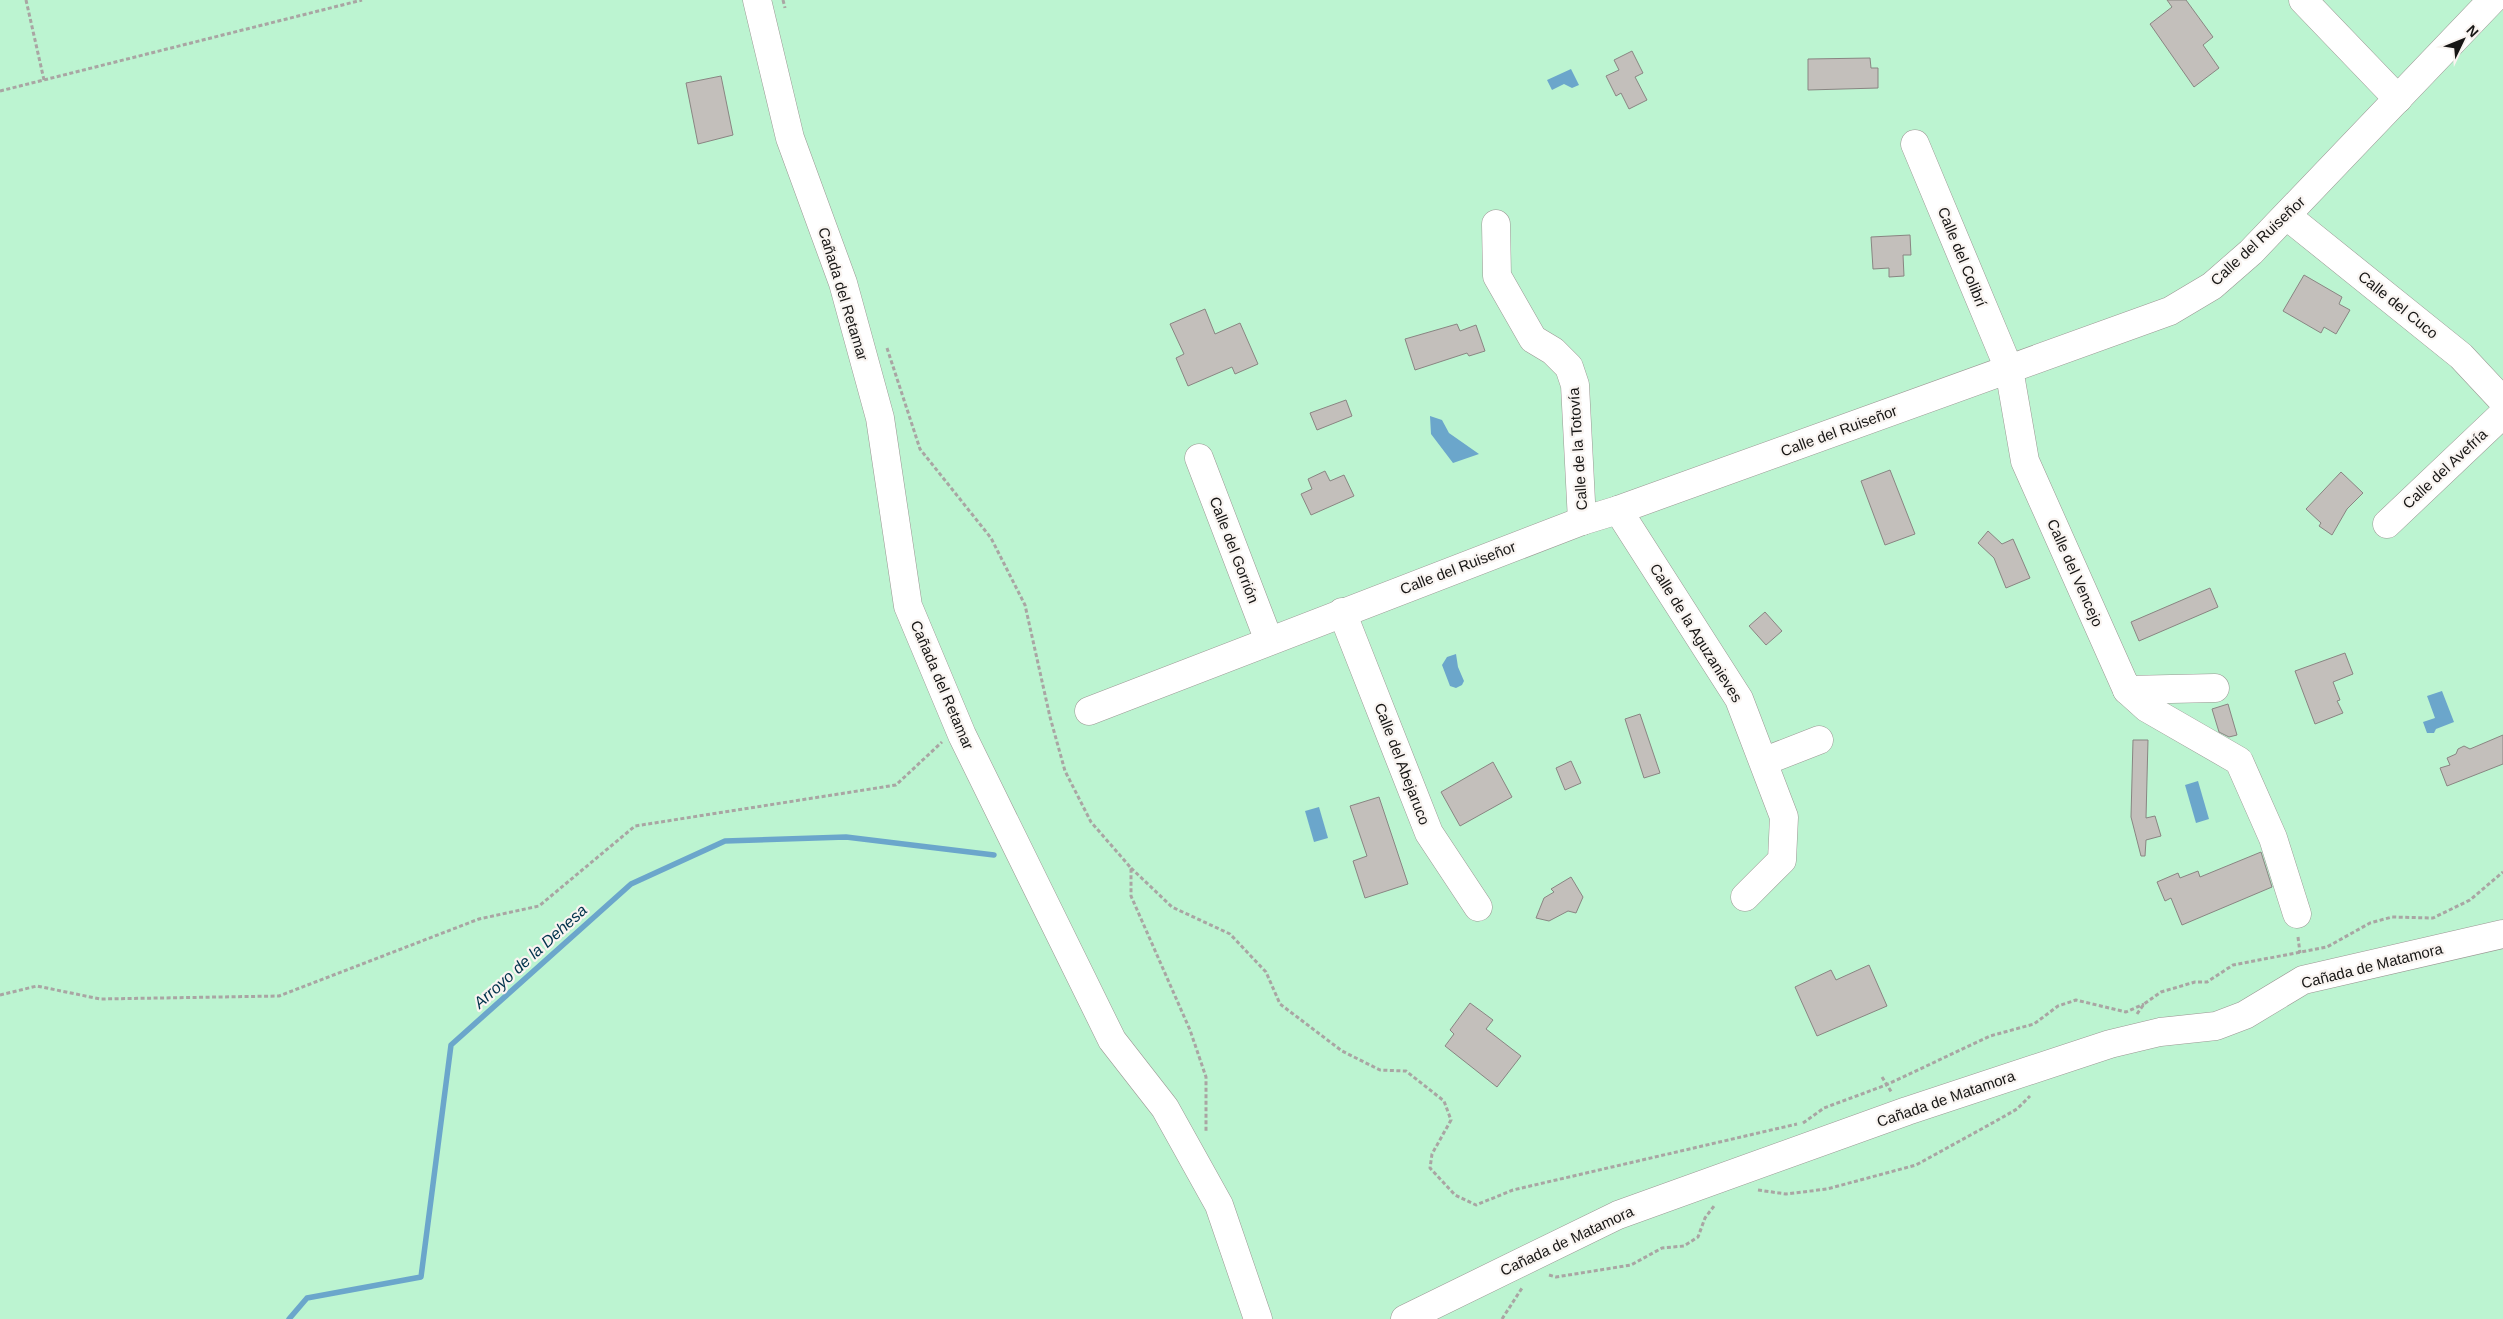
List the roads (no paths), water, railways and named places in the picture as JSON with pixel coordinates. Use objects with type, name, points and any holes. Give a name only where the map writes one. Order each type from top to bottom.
[{"type":"street","name":"Cañada del Retamar","points":[[757,0],[790,138],[843,282],[880,418],[908,606],[962,735],[1112,1040],[1165,1108],[1219,1205],[1258,1319]]},
{"type":"street","points":[[2303,0],[2398,99]]},
{"type":"street","name":"Calle del Ruiseñor","points":[[1089,711],[1582,521],[1618,510],[2170,311],[2212,286],[2251,252],[2492,0]]},
{"type":"street","name":"Calle del Colibrí","points":[[1915,144],[2008,369]]},
{"type":"street","name":"Calle del Cuco","points":[[2286,216],[2460,356],[2503,401]]},
{"type":"street","name":"Calle de la Totovía","points":[[1496,224],[1497,276],[1533,339],[1554,351],[1568,367],[1576,385],[1582,521]]},
{"type":"street","name":"Calle del Vencejo","points":[[2008,369],[2026,461],[2127,690]]},
{"type":"street","name":"Calle del Avefría","points":[[2387,524],[2503,414]]},
{"type":"street","name":"Calle del Gorrión","points":[[1199,458],[1269,641]]},
{"type":"street","name":"Calle de la Aguzanieves","points":[[1618,510],[1740,698],[1765,761],[1784,817],[1782,860],[1745,897]]},
{"type":"street","name":"Calle del Abejaruco","points":[[1342,612],[1429,834],[1478,907]]},
{"type":"street","points":[[2127,690],[2215,688]]},
{"type":"street","points":[[2127,690],[2147,708],[2239,761],[2273,838],[2296,914]]},
{"type":"street","points":[[1765,761],[1819,740]]},
{"type":"street","name":"Cañada de Matamora","points":[[1405,1319],[1618,1215],[1906,1111],[2110,1044],[2160,1032],[2216,1026],[2245,1015],[2304,980],[2503,934]]},
{"type":"water","points":[[1571,69],[1579,85],[1572,88],[1564,84],[1552,90],[1547,80]]},
{"type":"water","points":[[1430,416],[1442,420],[1449,433],[1479,454],[1453,463],[1431,434]]},
{"type":"water","points":[[1456,654],[1458,667],[1464,681],[1462,685],[1456,688],[1450,686],[1442,665],[1447,657]]},
{"type":"water","points":[[2442,691],[2454,722],[2436,729],[2434,733],[2427,733],[2423,722],[2435,718],[2427,696]]},
{"type":"water","points":[[2198,781],[2209,819],[2196,823],[2185,785]]},
{"type":"water","points":[[1319,807],[1328,838],[1314,842],[1305,811]]},
{"type":"waterway","name":"Arroyo de la Dehesa","points":[[289,1319],[307,1298],[421,1277],[451,1045],[631,884],[725,841],[846,837],[994,855]]}]
